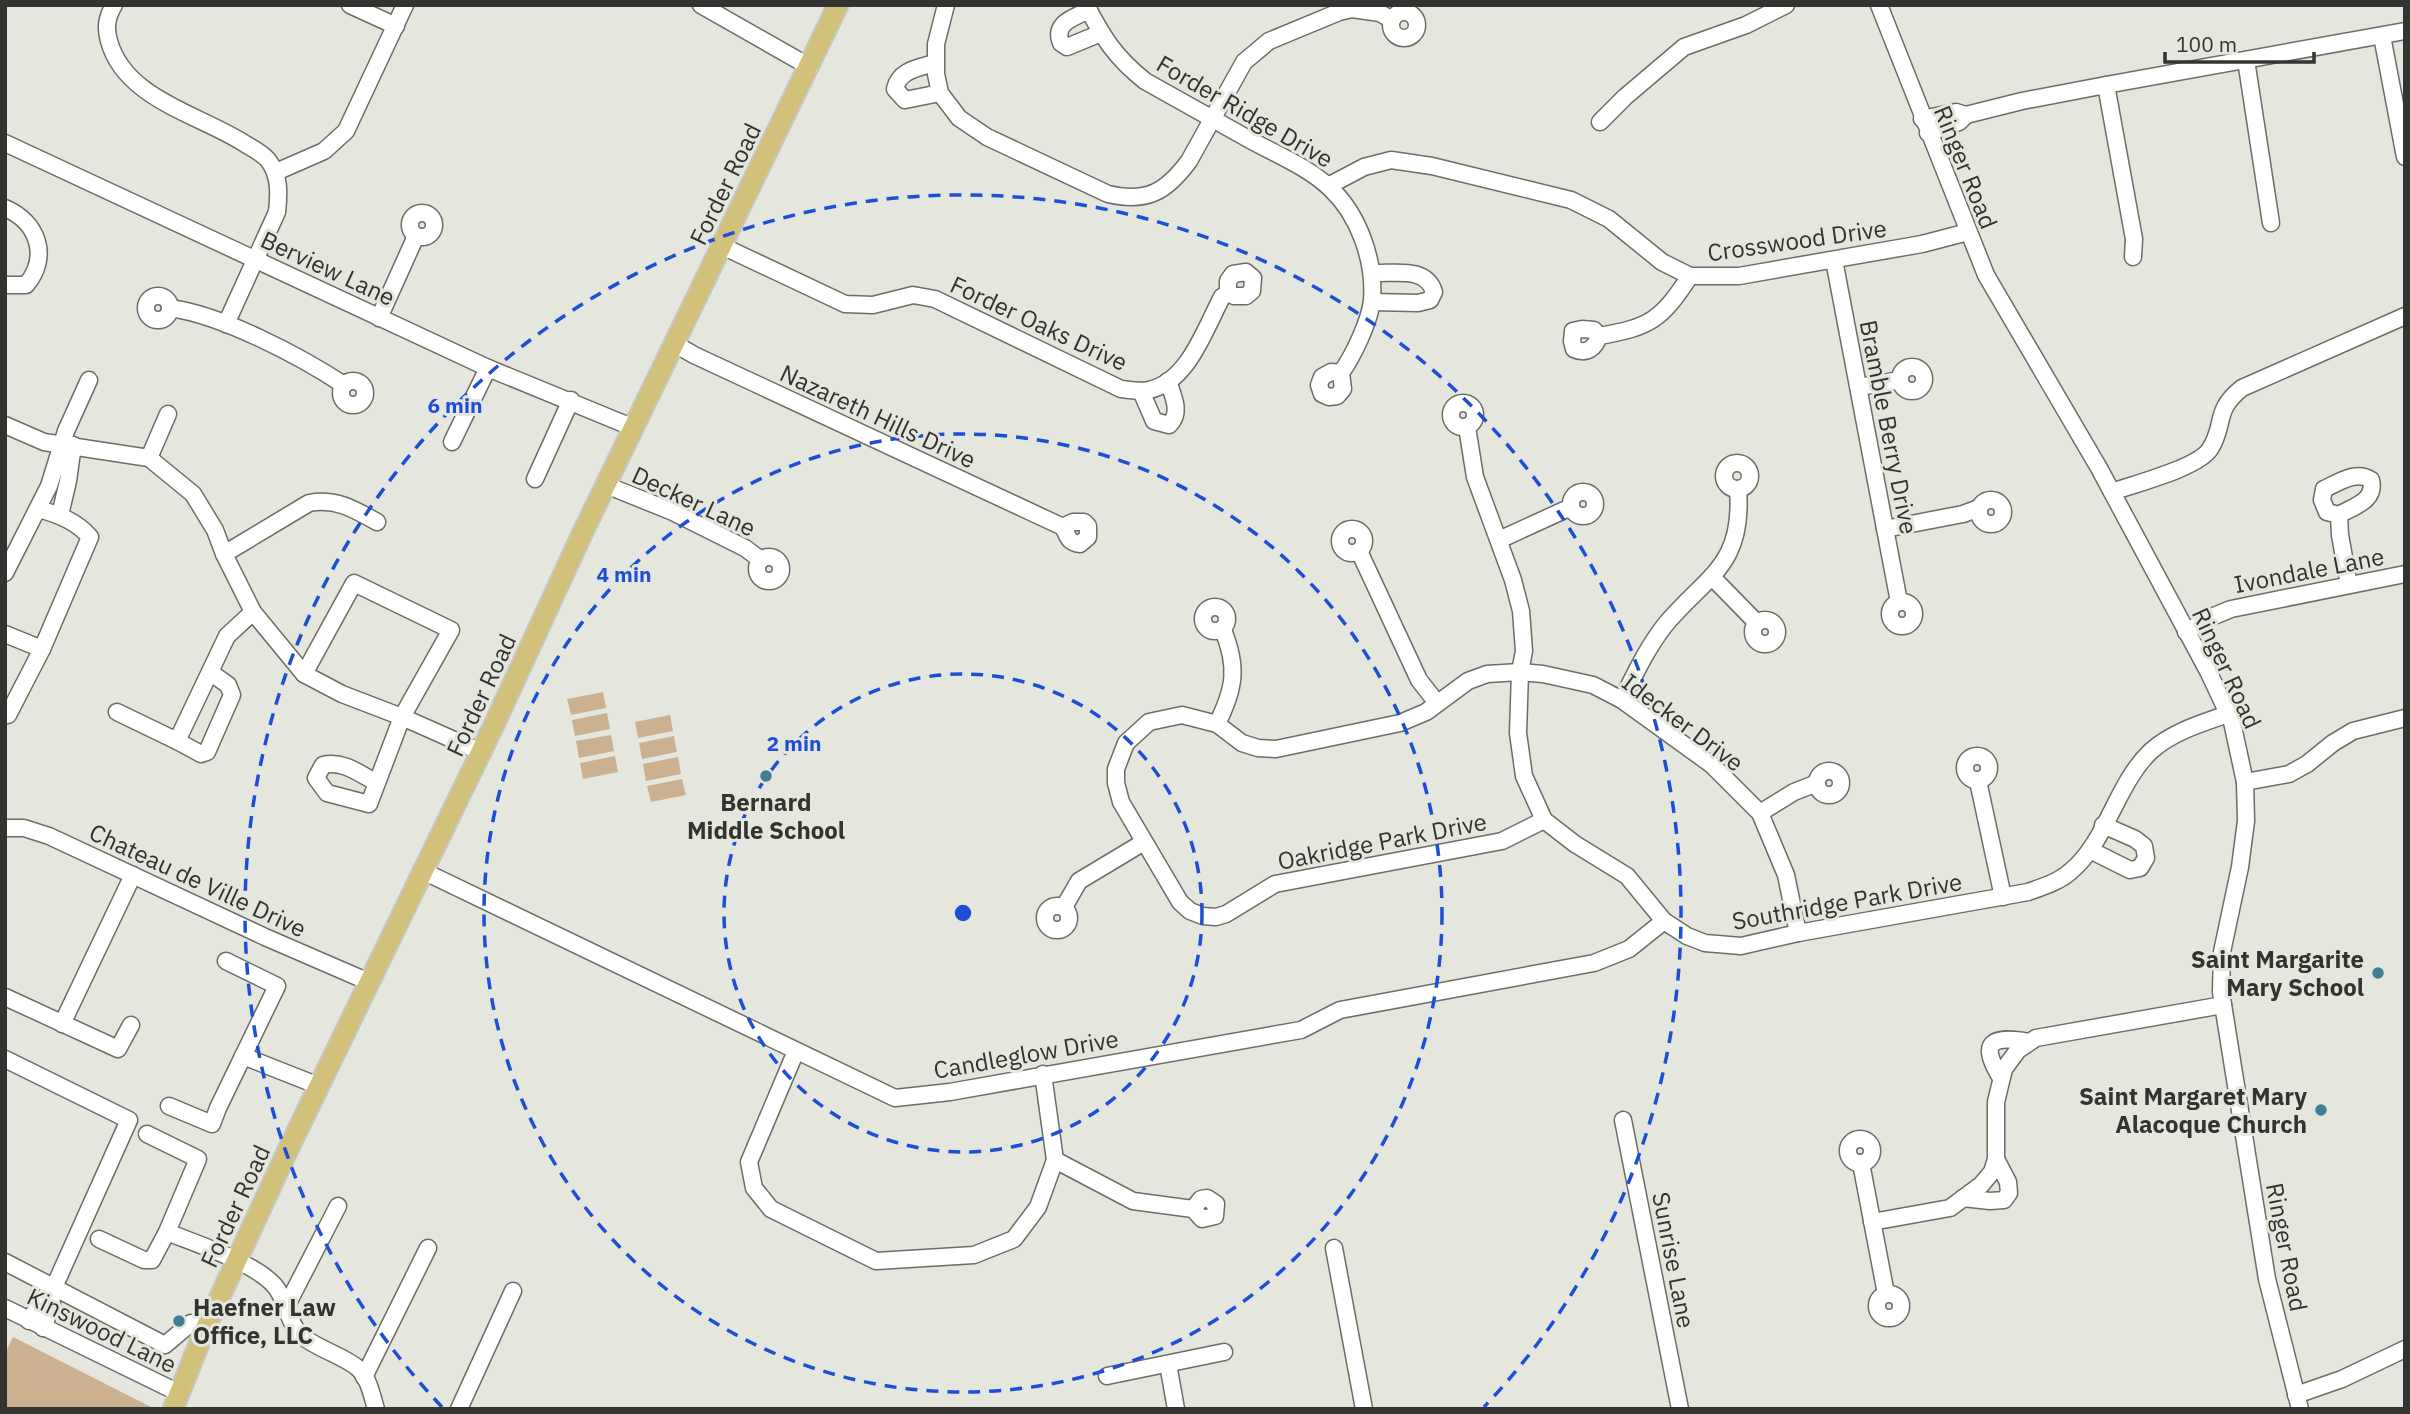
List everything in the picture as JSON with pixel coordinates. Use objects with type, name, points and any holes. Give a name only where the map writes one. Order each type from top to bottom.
[{"type":"main road","name":"Forder Road","points":[[176,1401],[236,1261],[838,5]]},
{"type":"street","points":[[114,5],[108,15],[107,33],[112,52],[126,72],[163,103],[231,134],[267,158],[276,172],[279,194],[276,212],[226,324]]},
{"type":"street","points":[[349,5],[396,26]]},
{"type":"street","points":[[276,172],[324,150],[346,131],[405,5]]},
{"type":"street","points":[[701,5],[810,67]]},
{"type":"street","points":[[946,5],[936,44],[935,62],[940,93],[952,110],[967,125],[1108,194],[1126,197],[1151,194],[1169,184],[1189,161],[1244,62],[1269,41],[1352,9],[1380,13],[1392,20]]},
{"type":"street","points":[[1600,122],[1684,47],[1746,25],[1786,5]]},
{"type":"street","name":"Ringer Road","points":[[1879,5],[1925,126],[1992,288],[2112,492],[2228,714],[2240,752],[2246,813],[2243,852],[2221,963],[2223,1005],[2267,1279],[2298,1402]]},
{"type":"street","name":"Forder Ridge Drive","points":[[1101,33],[1067,47],[1061,43],[1058,36],[1059,27],[1088,8],[1110,48],[1126,66],[1145,81],[1293,163],[1328,186],[1353,217],[1372,273],[1372,302],[1350,361],[1341,373]]},
{"type":"street","points":[[1925,126],[1956,112],[1966,115],[2106,85],[2405,32]]},
{"type":"street","points":[[2382,36],[2405,157]]},
{"type":"street","points":[[2246,60],[2272,223]]},
{"type":"street","points":[[935,62],[905,73],[897,80],[895,89],[905,100],[940,93]]},
{"type":"street","points":[[2106,85],[2134,239],[2133,257]]},
{"type":"street","name":"Berview Lane","points":[[5,143],[488,368],[634,428]]},
{"type":"street","name":"Crosswood Drive","points":[[1328,186],[1364,167],[1391,160],[1432,166],[1585,205],[1609,219],[1662,262],[1690,276],[1727,277],[1922,244],[1968,232]]},
{"type":"street","points":[[5,208],[19,214],[31,229],[39,249],[39,265],[26,285],[5,285]]},
{"type":"street","points":[[379,318],[416,236]]},
{"type":"street","name":"Forder Oaks Drive","points":[[722,246],[845,304],[873,305],[913,295],[935,299],[1121,389],[1141,391],[1153,389],[1176,377],[1187,363],[1222,297],[1228,293]]},
{"type":"street","name":"Bramble Berry Drive","points":[[1834,260],[1899,602]]},
{"type":"street","points":[[1372,273],[1422,275],[1431,282],[1434,292],[1430,300],[1418,303],[1372,302]]},
{"type":"street","points":[[1599,336],[1629,331],[1660,316],[1690,276]]},
{"type":"street","points":[[170,308],[226,324],[309,362],[344,385]]},
{"type":"street","points":[[2112,492],[2180,468],[2203,456],[2210,449],[2222,410],[2242,388],[2405,316]]},
{"type":"street","name":"Nazareth Hills Drive","points":[[675,344],[1063,527]]},
{"type":"street","points":[[452,442],[488,368]]},
{"type":"street","points":[[5,573],[67,445],[89,380]]},
{"type":"street","points":[[1859,387],[1900,380]]},
{"type":"street","name":"Forder Oaks Drive","points":[[1141,391],[1154,421],[1169,425],[1175,420],[1177,412],[1168,381]]},
{"type":"street","points":[[535,480],[571,400]]},
{"type":"street","points":[[149,458],[168,414]]},
{"type":"street","points":[[5,425],[44,442],[149,458],[193,494],[215,530],[253,612],[304,674],[342,694],[481,752]]},
{"type":"street","name":"Southridge Park Drive","points":[[1467,427],[1475,477],[1499,540],[1521,611],[1524,651],[1520,672],[1519,754],[1524,776],[1544,820],[1575,844],[1610,863],[1627,876],[1664,922],[1687,936],[1725,946],[1741,946],[1798,933],[2028,892],[2050,884],[2070,872],[2090,850],[2127,781],[2152,750],[2179,733],[2228,714]]},
{"type":"street","points":[[60,515],[68,481],[67,445]]},
{"type":"street","name":"Decker Lane","points":[[606,485],[673,512],[745,548],[761,560]]},
{"type":"street","points":[[1622,700],[1648,649],[1666,624],[1713,578],[1735,540],[1740,511],[1738,489]]},
{"type":"street","points":[[224,554],[309,503],[323,500],[352,508],[377,522]]},
{"type":"street","points":[[1499,540],[1571,507]]},
{"type":"street","points":[[1885,529],[1963,514],[1979,508]]},
{"type":"street","points":[[8,715],[42,649],[90,537],[80,526],[60,515],[38,509]]},
{"type":"street","points":[[2339,515],[2349,585]]},
{"type":"street","points":[[1359,551],[1413,670],[1437,703]]},
{"type":"street","name":"Ivondale Lane","points":[[2186,632],[2231,609],[2405,574]]},
{"type":"street","points":[[1713,578],[1757,623]]},
{"type":"street","points":[[304,674],[354,583],[451,630],[402,717],[377,783]]},
{"type":"street","points":[[177,741],[227,636],[253,612]]},
{"type":"street","points":[[1217,724],[1229,699],[1234,673],[1231,649],[1223,630]]},
{"type":"street","points":[[5,634],[42,649]]},
{"type":"street","points":[[117,712],[201,754],[207,752],[232,695],[228,685],[210,672]]},
{"type":"street","name":"Idecker Drive","points":[[1144,842],[1121,802],[1116,783],[1119,756],[1126,743],[1149,722],[1182,715],[1217,724],[1241,743],[1258,748],[1276,748],[1400,723],[1426,712],[1468,681],[1487,674],[1544,674],[1593,685],[1622,700],[1712,765],[1760,813],[1786,875],[1798,933]]},
{"type":"street","points":[[2245,782],[2289,774],[2353,731],[2405,718]]},
{"type":"street","points":[[1978,781],[2003,897]]},
{"type":"street","points":[[1760,813],[1794,792],[1817,783]]},
{"type":"street","name":"Oakridge Park Drive","points":[[1144,842],[1180,902],[1190,911],[1216,917],[1226,914],[1275,884],[1502,841],[1544,820]]},
{"type":"street","points":[[2090,850],[2130,870],[2140,868],[2146,858],[2144,846],[2135,839],[2102,825]]},
{"type":"street","name":"Chateau de Ville Drive","points":[[5,828],[24,828],[49,836],[265,937],[369,982]]},
{"type":"street","points":[[1064,907],[1079,881],[1144,842]]},
{"type":"street","name":"Candleglow Drive","points":[[423,871],[895,1098],[950,1092],[1301,1030],[1340,1010],[1594,963],[1615,957],[1629,949],[1664,922]]},
{"type":"street","points":[[62,1024],[133,875]]},
{"type":"street","points":[[169,1106],[212,1124],[277,986],[226,961]]},
{"type":"street","points":[[5,997],[118,1049],[131,1025]]},
{"type":"street","points":[[1872,1222],[1951,1208],[1981,1185],[1992,1172],[1996,1159],[1996,1102],[2001,1078],[2011,1057],[2029,1042],[2036,1038],[2223,1005]]},
{"type":"street","points":[[2001,1078],[1990,1059],[1989,1049],[1992,1043],[2000,1040],[2029,1042]]},
{"type":"street","points":[[796,1051],[749,1162],[754,1188],[771,1209],[876,1261],[974,1255],[1014,1239],[1038,1207],[1055,1160],[1043,1074]]},
{"type":"street","points":[[243,1056],[319,1086]]},
{"type":"street","points":[[5,1059],[129,1120],[53,1291],[44,1297],[36,1324]]},
{"type":"street","name":"Sunrise Lane","points":[[1623,1119],[1680,1409]]},
{"type":"street","points":[[99,1239],[144,1260],[152,1260],[167,1232],[198,1159],[147,1134]]},
{"type":"street","points":[[1963,1198],[1976,1201],[2004,1200],[2009,1193],[2008,1182],[1996,1159]]},
{"type":"street","points":[[1055,1160],[1133,1201],[1193,1209]]},
{"type":"street","points":[[1861,1163],[1886,1294]]},
{"type":"street","points":[[286,1307],[338,1206]]},
{"type":"street","points":[[167,1232],[236,1261],[266,1278],[276,1287],[299,1334],[359,1369],[369,1385],[376,1409]]},
{"type":"street","points":[[364,1377],[428,1248]]},
{"type":"street","points":[[1334,1248],[1364,1409]]},
{"type":"street","points":[[5,1262],[53,1291],[165,1345],[191,1323],[205,1329]]},
{"type":"street","points":[[459,1409],[513,1291]]},
{"type":"street","name":"Kinswood Lane","points":[[5,1308],[176,1401]]},
{"type":"street","points":[[2298,1402],[2405,1349]]},
{"type":"street","points":[[1107,1376],[1224,1352]]},
{"type":"street","points":[[1168,1364],[1176,1409]]},
{"type":"shaded area","points":[[603,692],[606,708],[571,715],[567,699]]},
{"type":"shaded area","points":[[607,713],[610,729],[575,736],[572,720]]},
{"type":"shaded area","points":[[670,715],[673,731],[638,738],[635,722]]},
{"type":"shaded area","points":[[611,735],[614,751],[579,758],[576,741]]},
{"type":"shaded area","points":[[674,736],[677,752],[642,759],[639,743]]},
{"type":"shaded area","points":[[615,756],[618,772],[583,779],[580,763]]},
{"type":"shaded area","points":[[678,757],[681,774],[646,781],[643,764]]},
{"type":"shaded area","points":[[682,779],[686,795],[651,802],[647,786]]},
{"type":"shaded area","points":[[13,1337],[153,1409],[5,1409],[5,1353]]},
{"type":"place","name":"Bernard Middle School","points":[[766,776]]},
{"type":"place","name":"Saint Margarite Mary School","points":[[2378,973]]},
{"type":"place","name":"Saint Margaret Mary Alacoque Church","points":[[2321,1110]]},
{"type":"place","name":"Haefner Law Office, LLC","points":[[179,1321]]}]
